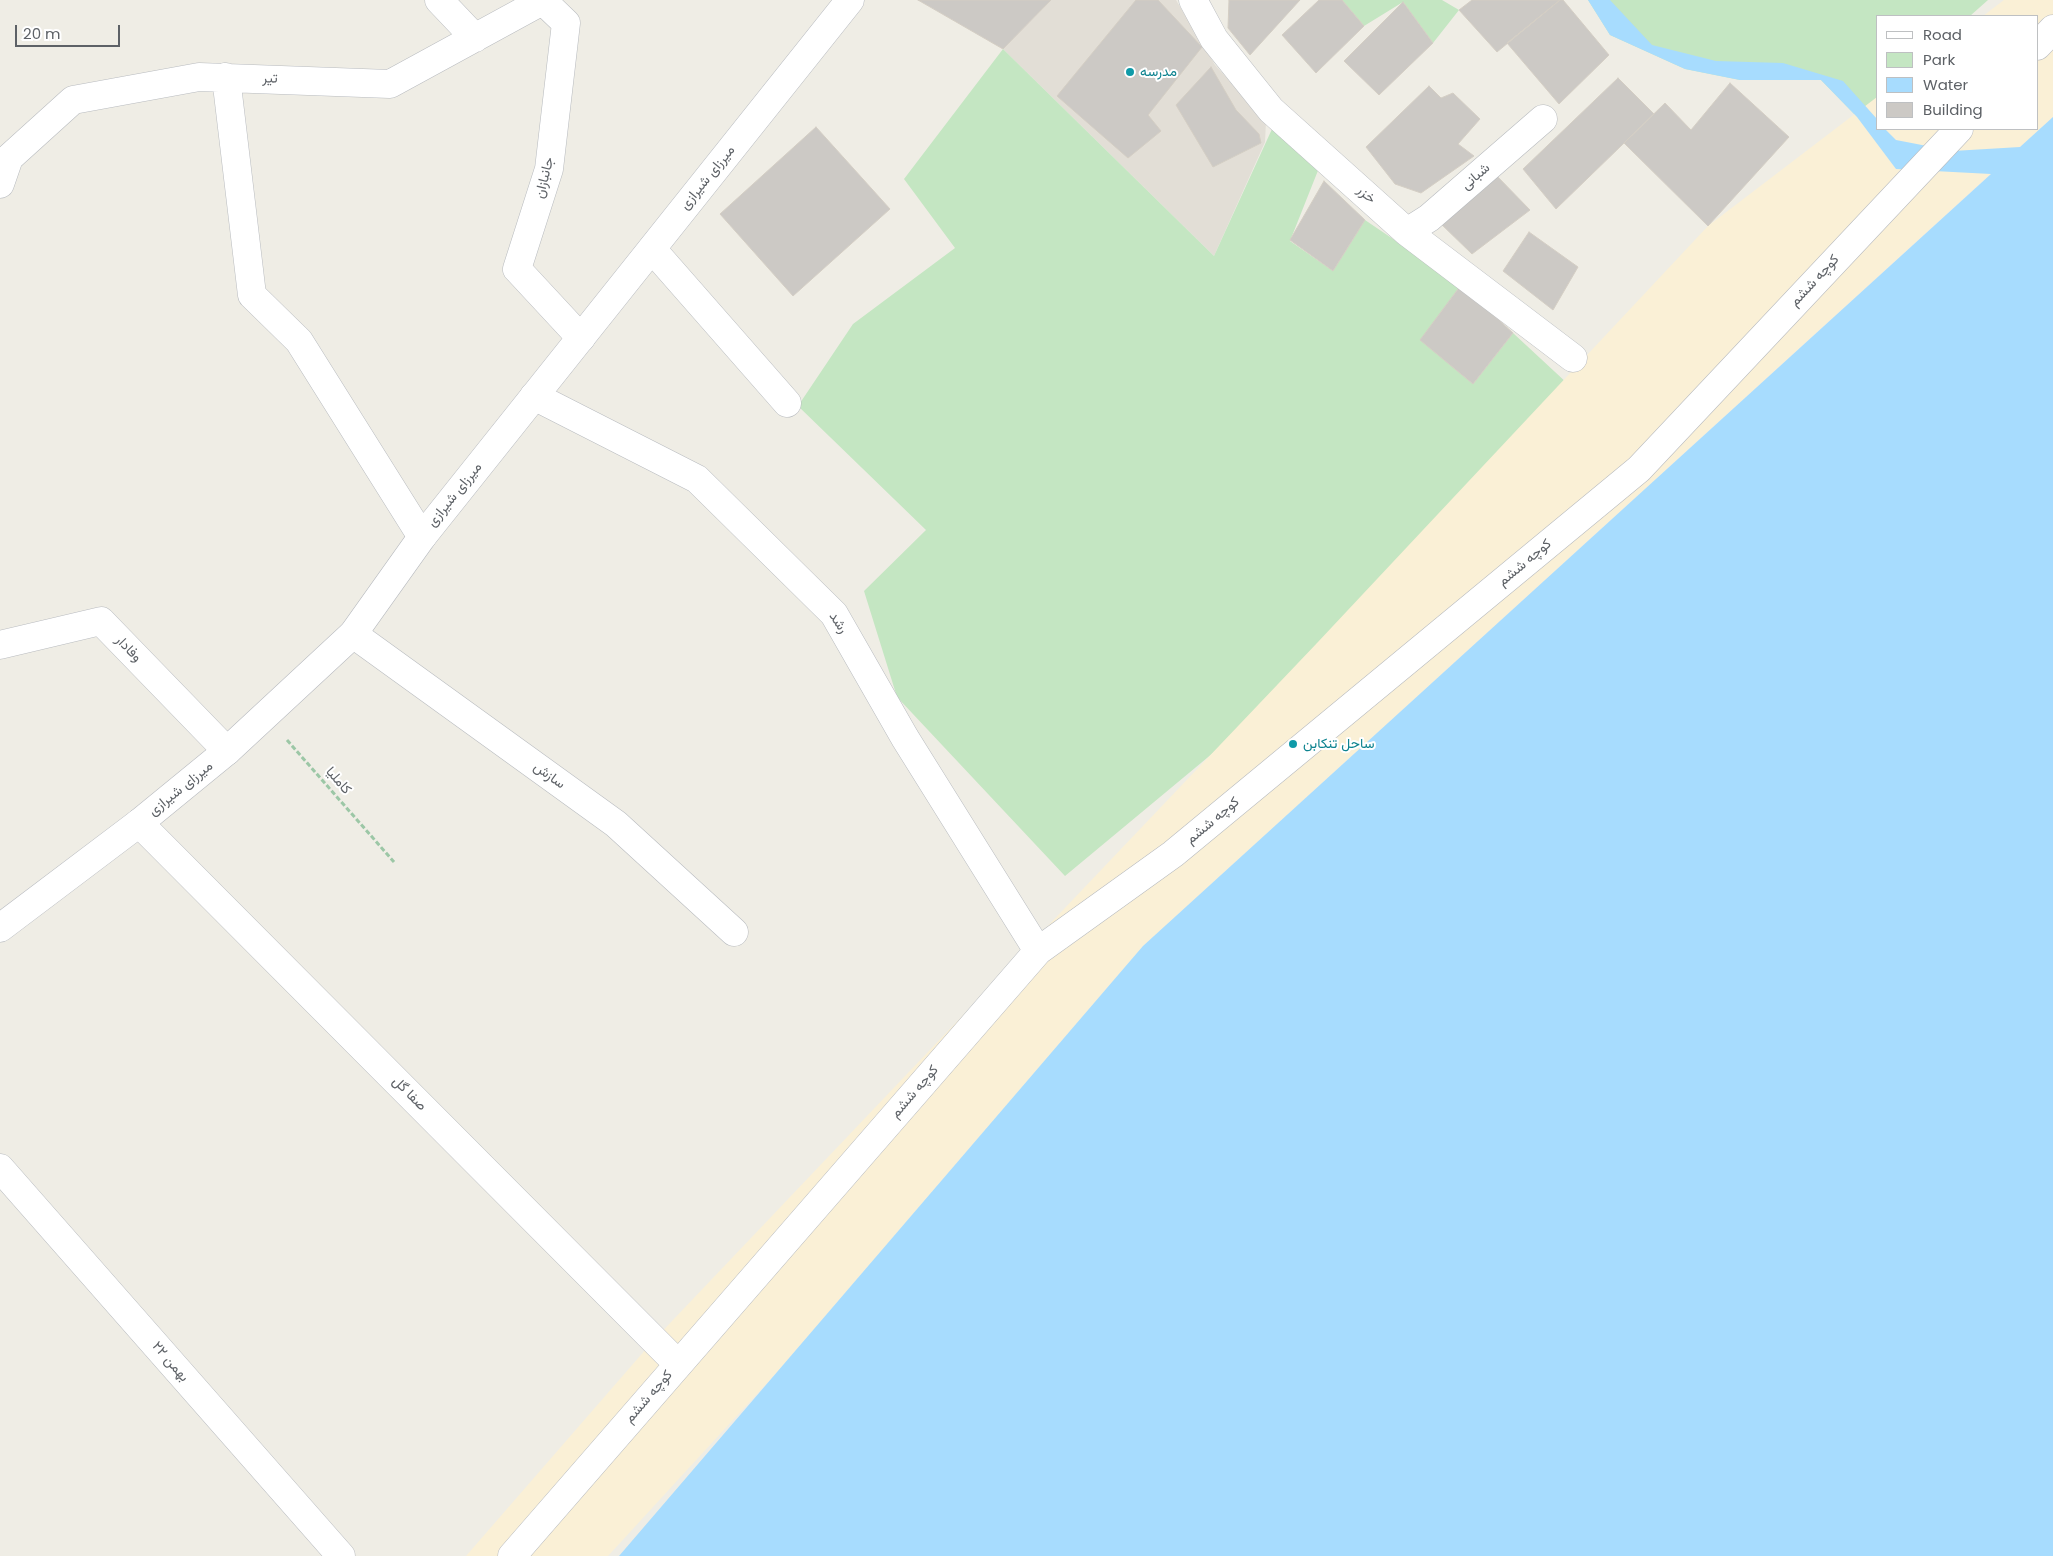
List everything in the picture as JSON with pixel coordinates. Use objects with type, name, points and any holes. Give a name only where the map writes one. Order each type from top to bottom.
[{"type":"street","points":[[439,0],[475,38]]},
{"type":"street","name":"تیر","points":[[5,155],[73,100],[199,76],[390,84],[544,0]]},
{"type":"street","name":"جانبازان","points":[[544,0],[566,23],[549,169],[517,269],[581,338]]},
{"type":"street","name":"میرزای شیرازی","points":[[0,928],[139,823],[227,751],[352,634],[422,537],[850,0]]},
{"type":"street","name":"خزر","points":[[1193,0],[1214,39],[1271,110],[1408,232],[1573,358]]},
{"type":"street","points":[[2038,45],[2053,29]]},
{"type":"street","points":[[226,78],[252,295],[299,341],[422,537]]},
{"type":"street","name":"شبانی","points":[[1408,232],[1429,218],[1543,119]]},
{"type":"street","name":"کوچه ششم","points":[[512,1556],[1038,951],[1173,854],[1639,469],[1958,130]]},
{"type":"street","points":[[0,184],[5,155]]},
{"type":"street","points":[[652,249],[787,403]]},
{"type":"street","name":"رشد","points":[[534,396],[697,479],[834,614],[905,738],[1038,951]]},
{"type":"street","name":"وفادار","points":[[0,645],[101,621],[227,751]]},
{"type":"street","name":"سازش","points":[[352,634],[616,824],[734,932]]},
{"type":"street","name":"صفا گل","points":[[139,823],[678,1364]]},
{"type":"street","name":"۲۲ بهمن","points":[[0,1168],[341,1556]]},
{"type":"path","name":"کاملیا","points":[[266,715],[394,862]]},
{"type":"shaded area","points":[[1051,0],[1176,0],[1215,65],[1266,121],[1265,142],[1214,256],[1003,49]]},
{"type":"green space","points":[[1342,0],[1442,0],[1459,10],[1433,43],[1403,2],[1364,26]]},
{"type":"green space","points":[[1588,0],[1988,0],[1971,15],[1876,15],[1876,101],[1857,117],[1821,80],[1740,80],[1685,69],[1610,35]]},
{"type":"green space","points":[[1003,49],[1214,256],[1272,129],[1319,168],[1290,241],[1333,271],[1365,220],[1461,285],[1421,340],[1473,384],[1513,333],[1610,423],[1065,876],[897,697],[864,591],[926,530],[798,406],[853,324],[955,248],[904,179]]},
{"type":"sand","name":"ساحل تنکابن","points":[[2004,0],[2053,0],[2053,117],[1143,946],[777,1372],[608,1556],[466,1556],[653,1341],[1317,643],[1708,226],[1876,98],[1876,130],[2038,130],[2038,15],[1984,15]]},
{"type":"water","points":[[1588,0],[1610,0],[1652,45],[1716,61],[1783,63],[1843,81],[1876,118],[1876,130],[1886,130],[1896,140],[1953,151],[2020,147],[2053,117],[2053,1556],[619,1556],[1143,946],[1991,174],[1896,169],[1857,117],[1821,80],[1740,80],[1685,69],[1610,35]]},
{"type":"building","points":[[918,0],[1051,0],[1003,49]]},
{"type":"building","name":"مدرسه","points":[[1136,0],[1158,0],[1202,47],[1148,115],[1161,131],[1128,158],[1057,96]]},
{"type":"building","points":[[1229,0],[1300,0],[1250,55],[1228,28]]},
{"type":"building","points":[[1319,0],[1342,0],[1364,26],[1316,73],[1282,35]]},
{"type":"building","points":[[1472,0],[1560,0],[1497,52],[1459,10]]},
{"type":"building","points":[[1560,0],[1563,0],[1609,55],[1559,104],[1507,43]]},
{"type":"building","points":[[1403,2],[1433,43],[1379,95],[1344,61]]},
{"type":"building","points":[[1211,67],[1236,110],[1259,134],[1261,143],[1213,167],[1176,105]]},
{"type":"building","points":[[1618,78],[1654,114],[1556,209],[1523,169]]},
{"type":"building","points":[[1730,83],[1789,137],[1708,226],[1624,143],[1665,103],[1691,130]]},
{"type":"building","points":[[1429,86],[1441,98],[1453,93],[1480,119],[1458,144],[1474,156],[1421,193],[1395,184],[1366,147]]},
{"type":"building","points":[[816,127],[890,209],[793,296],[720,214]]},
{"type":"building","points":[[1495,174],[1530,210],[1472,254],[1439,222]]},
{"type":"building","points":[[1324,181],[1365,220],[1333,271],[1290,240]]},
{"type":"building","points":[[1529,232],[1578,267],[1553,310],[1503,271]]},
{"type":"building","points":[[1461,285],[1513,333],[1473,384],[1420,340]]},
{"type":"place","name":"مدرسه","points":[[1130,72]]},
{"type":"place","name":"ساحل تنکابن","points":[[1293,744]]}]
